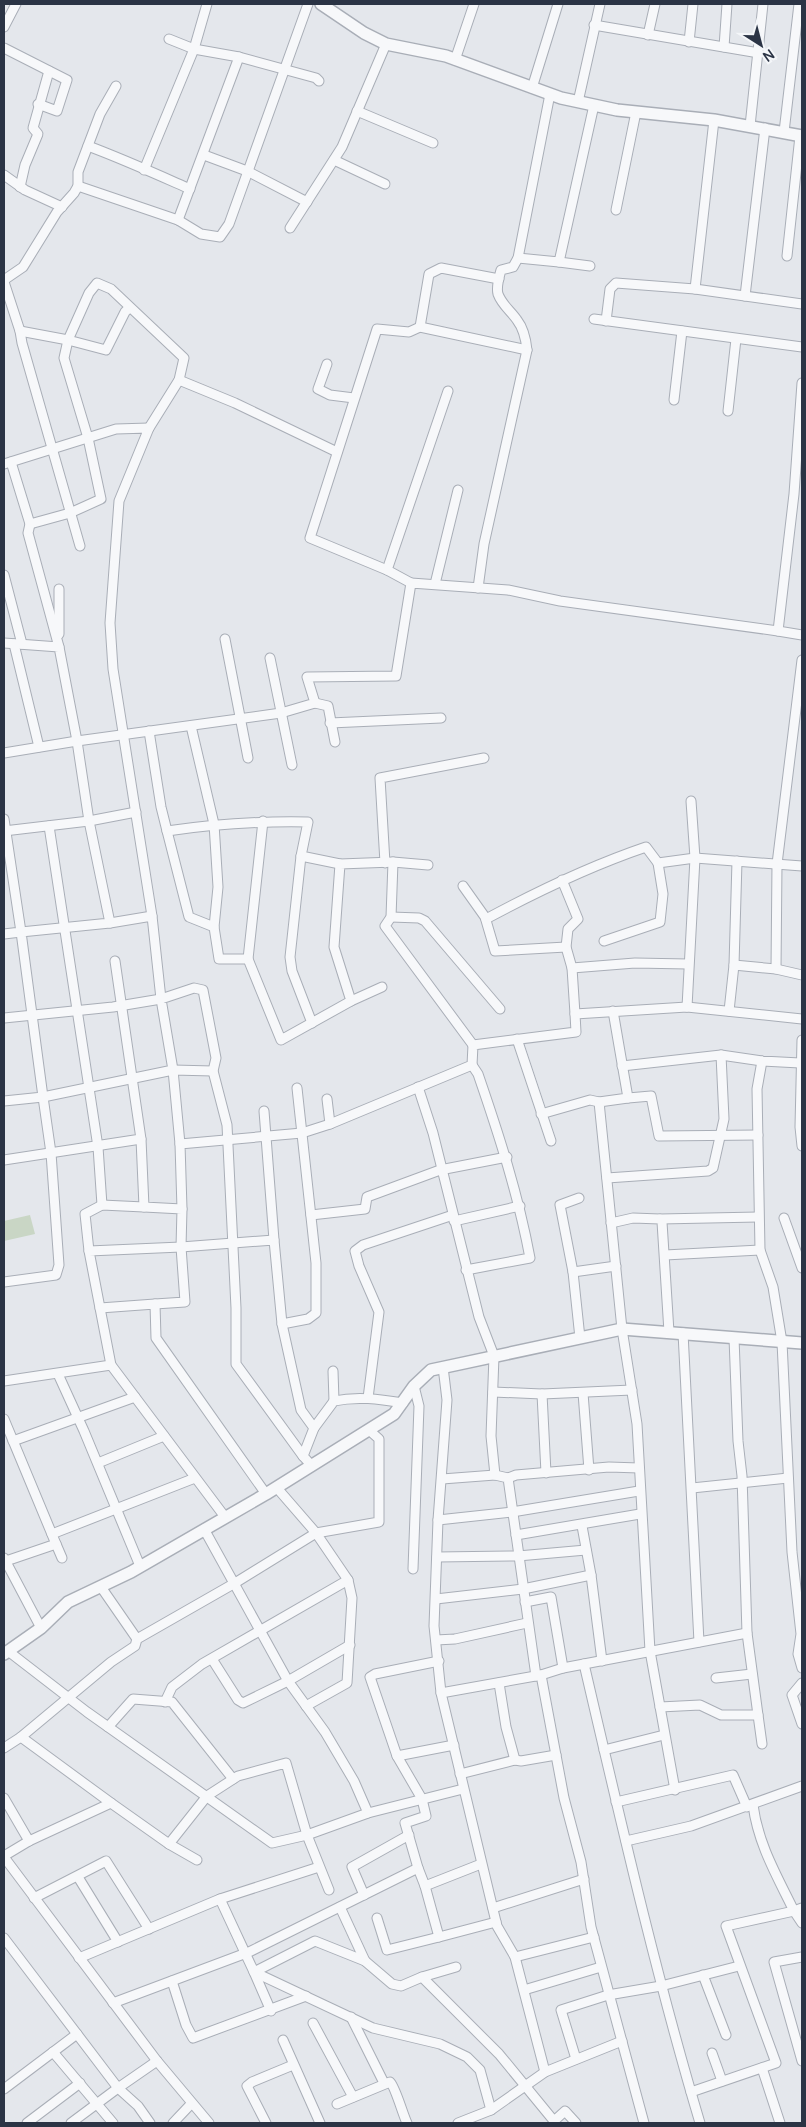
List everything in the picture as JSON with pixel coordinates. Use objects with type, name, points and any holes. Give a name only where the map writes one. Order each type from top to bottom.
[{"type":"street","points":[[4,27],[16,4]]},
{"type":"street","points":[[144,170],[194,49],[207,4]]},
{"type":"street","points":[[78,186],[178,220],[201,234],[220,237],[229,224],[308,4]]},
{"type":"street","points":[[321,4],[364,33],[386,44],[455,60],[532,88],[578,102],[636,112],[714,120],[801,136],[787,256]]},
{"type":"street","points":[[455,60],[474,4]]},
{"type":"street","points":[[532,88],[558,4]]},
{"type":"street","points":[[578,102],[600,4]]},
{"type":"street","points":[[648,35],[655,4]]},
{"type":"street","points":[[689,42],[693,4]]},
{"type":"street","points":[[724,47],[727,4]]},
{"type":"street","points":[[750,126],[763,4]]},
{"type":"street","points":[[784,132],[799,4]]},
{"type":"street","points":[[594,25],[759,53]]},
{"type":"street","points":[[169,39],[194,49],[239,57],[316,78],[320,81]]},
{"type":"street","points":[[290,228],[342,147],[386,44]]},
{"type":"street","points":[[4,48],[67,80],[57,111],[38,104]]},
{"type":"street","points":[[178,220],[204,155],[239,57]]},
{"type":"street","points":[[20,187],[25,165],[38,134],[33,128],[38,104],[49,71]]},
{"type":"street","points":[[80,546],[20,331],[4,281],[23,266],[78,186],[78,172],[100,114],[116,86]]},
{"type":"street","points":[[478,588],[486,535],[527,350],[525,336],[518,321],[505,306],[498,293],[499,280],[501,270],[513,267],[518,258],[550,94]]},
{"type":"street","points":[[559,262],[594,105]]},
{"type":"street","points":[[357,111],[433,143]]},
{"type":"street","points":[[616,210],[636,112]]},
{"type":"street","points":[[695,289],[714,120]]},
{"type":"street","points":[[745,296],[765,128]]},
{"type":"street","points":[[88,146],[129,161],[144,170],[190,188]]},
{"type":"street","points":[[204,155],[247,171],[307,202]]},
{"type":"street","points":[[334,160],[385,184]]},
{"type":"street","points":[[4,175],[20,187],[62,207]]},
{"type":"street","points":[[518,258],[590,266]]},
{"type":"street","points":[[420,327],[429,274],[441,268],[499,280]]},
{"type":"street","points":[[30,524],[70,512],[101,499],[88,438],[64,358],[68,340],[89,293],[97,283],[110,289],[184,358],[180,380],[149,428],[119,502],[113,562],[111,632],[113,669],[152,916],[161,999],[173,1070],[180,1144],[181,1247],[185,1302],[100,1308]]},
{"type":"street","points":[[606,321],[610,289],[616,283],[695,289],[802,304]]},
{"type":"street","points":[[20,331],[68,340],[106,350],[125,312],[129,308]]},
{"type":"street","points":[[594,319],[802,347]]},
{"type":"street","points":[[527,350],[420,327],[409,332],[377,329],[310,538],[411,582],[478,588],[802,635]]},
{"type":"street","points":[[674,400],[682,331]]},
{"type":"street","points":[[728,411],[736,339]]},
{"type":"street","points":[[327,364],[318,389],[330,395],[354,398]]},
{"type":"street","points":[[180,380],[236,403],[337,452]]},
{"type":"street","points":[[778,631],[794,494],[802,383]]},
{"type":"street","points":[[387,570],[448,390]]},
{"type":"street","points":[[110,923],[89,821],[77,741],[59,646],[28,533],[30,524],[7,463],[116,429],[149,428]]},
{"type":"street","points":[[435,584],[458,490]]},
{"type":"street","points":[[4,575],[39,747]]},
{"type":"street","points":[[315,703],[307,677],[396,676],[411,582]]},
{"type":"street","points":[[59,589],[59,646]]},
{"type":"street","points":[[225,639],[248,758]]},
{"type":"street","points":[[4,643],[59,646]]},
{"type":"street","points":[[270,658],[292,765]]},
{"type":"street","points":[[776,968],[777,864],[802,660]]},
{"type":"street","points":[[4,753],[281,713],[315,703],[328,706],[335,742]]},
{"type":"street","points":[[330,723],[442,718]]},
{"type":"street","points":[[191,726],[214,824],[218,887],[214,927],[219,959],[248,959]]},
{"type":"street","points":[[148,731],[161,808],[189,917],[214,927]]},
{"type":"street","points":[[466,1270],[530,1258],[520,1206],[507,1157],[478,1074],[472,1065],[473,1045],[385,926],[390,918],[389,862],[380,778],[484,758]]},
{"type":"street","points":[[687,1007],[695,858],[691,801]]},
{"type":"street","points":[[5,831],[89,821],[136,812]]},
{"type":"street","points":[[4,819],[51,1154],[59,1265],[56,1275],[4,1282]]},
{"type":"street","points":[[167,831],[214,824],[263,821],[308,822],[301,856],[290,957],[292,971],[312,1023]]},
{"type":"street","points":[[263,821],[248,959],[281,1040],[352,1001],[382,987]]},
{"type":"street","points":[[49,826],[66,927],[76,1011],[98,1147],[102,1205]]},
{"type":"street","points":[[486,919],[562,880],[600,863],[646,847],[658,863],[663,894],[660,922],[604,941]]},
{"type":"street","points":[[301,856],[340,864],[389,862],[428,865]]},
{"type":"street","points":[[658,863],[695,858],[802,866]]},
{"type":"street","points":[[729,1011],[734,965],[737,861]]},
{"type":"street","points":[[340,864],[334,947],[352,1001]]},
{"type":"street","points":[[473,1045],[576,1032],[572,968],[566,946],[568,929],[578,919],[562,880]]},
{"type":"street","points":[[463,886],[486,919],[495,951],[566,946]]},
{"type":"street","points":[[4,934],[110,923],[152,916]]},
{"type":"street","points":[[390,918],[419,918],[424,922],[465,966],[500,1009]]},
{"type":"street","points":[[115,961],[142,1139],[144,1207]]},
{"type":"street","points":[[572,968],[635,964],[688,964]]},
{"type":"street","points":[[734,965],[776,968],[802,975]]},
{"type":"street","points":[[4,1018],[122,1006],[161,999],[194,988],[203,990],[216,1058],[213,1071],[227,1125],[236,1364],[312,1466]]},
{"type":"street","points":[[575,1014],[687,1007],[802,1019]]},
{"type":"street","points":[[613,1011],[628,1098]]},
{"type":"street","points":[[517,1039],[551,1142]]},
{"type":"street","points":[[802,1040],[800,1063],[802,1146]]},
{"type":"street","points":[[622,1066],[721,1055],[762,1061],[800,1063]]},
{"type":"street","points":[[607,1178],[708,1171],[713,1168],[724,1119],[721,1055]]},
{"type":"street","points":[[762,1061],[757,1089],[760,1250],[773,1287],[782,1342],[788,1478],[799,1578],[801,1646],[798,1654],[802,1668]]},
{"type":"street","points":[[180,1144],[266,1138],[302,1133],[330,1124],[472,1065]]},
{"type":"street","points":[[4,1101],[43,1097],[173,1070],[213,1071]]},
{"type":"street","points":[[418,1087],[442,1170],[466,1270],[494,1356],[491,1436],[495,1475]]},
{"type":"street","points":[[282,1324],[308,1319],[316,1313],[311,1215],[297,1088]]},
{"type":"street","points":[[541,1114],[590,1100],[599,1102],[651,1096],[660,1136],[758,1135]]},
{"type":"street","points":[[327,1099],[330,1124]]},
{"type":"street","points":[[599,1102],[622,1329],[637,1424],[640,1514],[650,1651],[675,1790]]},
{"type":"street","points":[[264,1110],[282,1324],[301,1410],[314,1428]]},
{"type":"street","points":[[4,1160],[142,1139]]},
{"type":"street","points":[[311,1215],[365,1209],[367,1197],[442,1170],[507,1157]]},
{"type":"street","points":[[579,1198],[560,1205],[572,1272],[580,1338]]},
{"type":"street","points":[[182,1209],[102,1205],[84,1214],[89,1251],[111,1365],[225,1517]]},
{"type":"street","points":[[368,1398],[379,1312],[359,1266],[355,1251],[363,1245],[454,1218],[520,1206]]},
{"type":"street","points":[[611,1223],[633,1218],[758,1217]]},
{"type":"street","points":[[784,1218],[802,1268]]},
{"type":"street","points":[[660,1219],[662,1222],[665,1255],[669,1332]]},
{"type":"street","points":[[89,1251],[274,1240]]},
{"type":"street","points":[[665,1255],[760,1250]]},
{"type":"street","points":[[572,1272],[616,1266]]},
{"type":"street","points":[[155,1304],[156,1338],[266,1494]]},
{"type":"street","points":[[463,1789],[368,1813],[307,1835],[272,1844],[6,1653],[41,1628],[68,1602],[140,1566],[277,1488],[394,1414],[414,1386],[431,1370],[622,1329],[802,1343]]},
{"type":"street","points":[[683,1333],[699,1642]]},
{"type":"street","points":[[734,1338],[738,1442],[743,1482],[747,1633],[762,1744]]},
{"type":"street","points":[[4,1381],[111,1365]]},
{"type":"street","points":[[443,1367],[447,1400],[438,1520],[436,1599],[436,1640],[441,1693],[496,1922],[515,1957],[545,2072]]},
{"type":"street","points":[[303,1456],[314,1428],[334,1401],[333,1371]]},
{"type":"street","points":[[58,1374],[98,1462],[140,1566]]},
{"type":"street","points":[[413,1568],[419,1406],[414,1386]]},
{"type":"street","points":[[493,1392],[542,1394],[632,1390]]},
{"type":"street","points":[[583,1393],[589,1470]]},
{"type":"street","points":[[542,1394],[546,1473]]},
{"type":"street","points":[[13,1440],[79,1419],[135,1397]]},
{"type":"street","points":[[334,1401],[348,1398],[368,1398],[402,1403]]},
{"type":"street","points":[[4,1419],[62,1558]]},
{"type":"street","points":[[4,1748],[67,1697],[135,1646],[137,1639],[235,1583],[316,1533],[379,1522],[379,1439],[369,1430]]},
{"type":"street","points":[[98,1462],[164,1436]]},
{"type":"street","points":[[442,1479],[495,1475],[508,1478],[516,1475],[609,1467],[638,1468]]},
{"type":"street","points":[[52,1534],[195,1478]]},
{"type":"street","points":[[508,1478],[527,1623],[538,1676],[584,1879],[601,1967],[644,2123]]},
{"type":"street","points":[[692,1488],[788,1478]]},
{"type":"street","points":[[277,1488],[316,1533],[348,1580],[352,1598],[347,1683],[306,1706]]},
{"type":"street","points":[[438,1520],[512,1512],[640,1491]]},
{"type":"street","points":[[516,1535],[582,1526],[640,1514]]},
{"type":"street","points":[[582,1526],[591,1575],[602,1661]]},
{"type":"street","points":[[204,1529],[288,1681],[354,1781],[368,1813]]},
{"type":"street","points":[[41,1628],[5,1559],[56,1544]]},
{"type":"street","points":[[437,1556],[518,1556],[586,1550]]},
{"type":"street","points":[[436,1599],[523,1589],[591,1575]]},
{"type":"street","points":[[165,1702],[172,1688],[212,1659],[348,1580]]},
{"type":"street","points":[[101,1587],[137,1639]]},
{"type":"street","points":[[525,1602],[551,1597],[563,1668]]},
{"type":"street","points":[[436,1640],[454,1639],[527,1623]]},
{"type":"street","points":[[441,1693],[538,1676],[563,1668],[747,1633]]},
{"type":"street","points":[[212,1659],[238,1700],[242,1703],[288,1681],[350,1645]]},
{"type":"street","points":[[438,1661],[375,1674],[370,1677],[397,1756],[422,1799],[426,1816],[405,1823],[439,1937]]},
{"type":"street","points":[[584,1664],[661,1986],[700,2123]]},
{"type":"street","points":[[716,1678],[752,1674]]},
{"type":"street","points":[[499,1683],[506,1727],[515,1760]]},
{"type":"street","points":[[802,1683],[792,1695],[802,1724]]},
{"type":"street","points":[[108,1727],[133,1699],[172,1702],[233,1779]]},
{"type":"street","points":[[660,1708],[700,1705],[721,1715],[758,1715]]},
{"type":"street","points":[[604,1750],[664,1735]]},
{"type":"street","points":[[21,1736],[169,1844],[197,1860]]},
{"type":"street","points":[[397,1756],[454,1744]]},
{"type":"street","points":[[460,1774],[515,1760],[521,1762],[556,1755]]},
{"type":"street","points":[[169,1844],[207,1796],[238,1776],[286,1763],[307,1835],[329,1890]]},
{"type":"street","points":[[616,1802],[675,1790],[733,1775],[750,1806],[756,1830],[798,1910],[802,1923]]},
{"type":"street","points":[[626,1841],[691,1826],[802,1786]]},
{"type":"street","points":[[4,1798],[29,1841]]},
{"type":"street","points":[[111,1803],[29,1841],[4,1857],[157,2061],[191,2104],[209,2123]]},
{"type":"street","points":[[364,1895],[352,1868],[409,1835]]},
{"type":"street","points":[[34,1898],[106,1861],[149,1929]]},
{"type":"street","points":[[425,1886],[481,1864]]},
{"type":"street","points":[[79,1958],[220,1899],[320,1867]]},
{"type":"street","points":[[113,2003],[245,1954],[418,1868]]},
{"type":"street","points":[[78,1877],[118,1942]]},
{"type":"street","points":[[493,1908],[584,1879]]},
{"type":"street","points":[[220,1899],[271,2011]]},
{"type":"street","points":[[340,1907],[364,1961]]},
{"type":"street","points":[[691,2092],[776,2063],[767,2034],[739,1966],[726,1926],[798,1910]]},
{"type":"street","points":[[377,1918],[387,1950],[496,1922]]},
{"type":"street","points":[[515,1957],[594,1937]]},
{"type":"street","points":[[4,1938],[118,2088],[138,2106],[150,2123]]},
{"type":"street","points":[[254,1972],[315,1941],[364,1961],[392,1984],[401,1986],[422,1977],[456,1967]]},
{"type":"street","points":[[802,1957],[774,1962],[802,2060]]},
{"type":"street","points":[[576,2059],[561,2010],[608,1996],[661,1986],[739,1966]]},
{"type":"street","points":[[524,1990],[601,1967]]},
{"type":"street","points":[[254,1972],[374,2028],[440,2044],[467,2057],[480,2070],[490,2110]]},
{"type":"street","points":[[703,1975],[726,2035]]},
{"type":"street","points":[[422,1977],[499,2054],[554,2121],[565,2112],[576,2123]]},
{"type":"street","points":[[172,1981],[186,2025],[193,2038],[271,2011],[306,1996]]},
{"type":"street","points":[[351,2017],[384,2083]]},
{"type":"street","points":[[313,2023],[353,2097]]},
{"type":"street","points":[[4,2089],[77,2034]]},
{"type":"street","points":[[283,2040],[320,2123]]},
{"type":"street","points":[[458,2123],[480,2119],[545,2072],[622,2041]]},
{"type":"street","points":[[53,2052],[114,2123]]},
{"type":"street","points":[[712,2053],[722,2081]]},
{"type":"street","points":[[71,2123],[157,2061]]},
{"type":"street","points":[[266,2123],[247,2086],[252,2082],[293,2065]]},
{"type":"street","points":[[762,2068],[780,2123]]},
{"type":"street","points":[[337,2104],[390,2082],[394,2085],[398,2105],[407,2123]]},
{"type":"street","points":[[27,2123],[80,2083]]},
{"type":"street","points":[[173,2123],[191,2104]]},
{"type":"green space","points":[[30,1215],[35,1234],[4,1241],[4,1221]]}]
